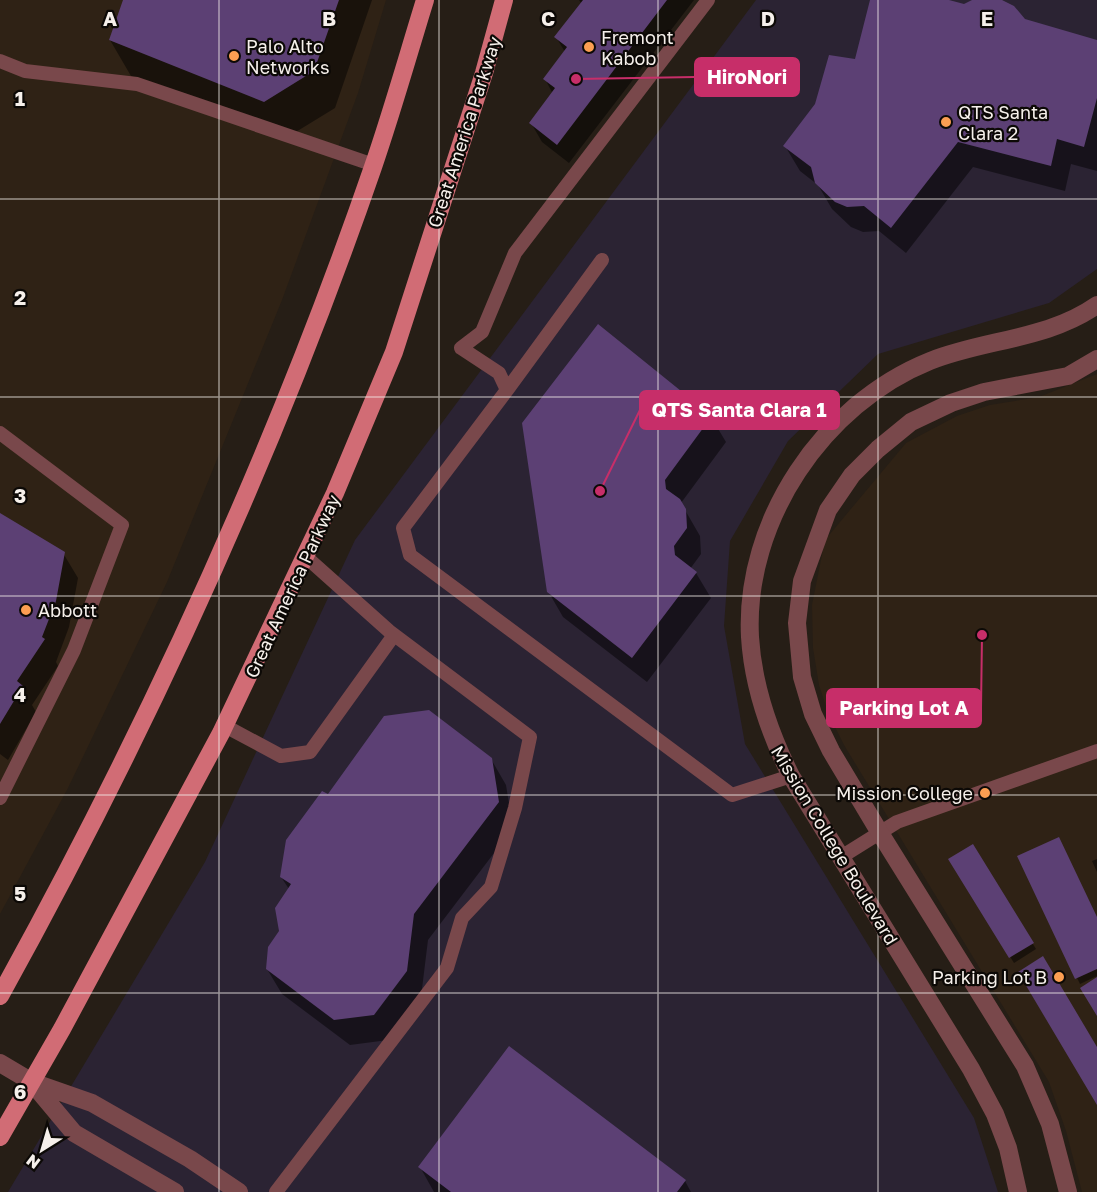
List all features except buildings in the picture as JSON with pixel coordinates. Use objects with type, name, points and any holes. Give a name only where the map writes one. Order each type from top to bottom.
[{"type":"main road","points":[[0,996],[116,779],[207,585],[271,435],[374,165],[425,0]]},
{"type":"main road","name":"Great America Parkway","points":[[0,1137],[225,726],[335,493],[394,352],[484,74],[504,0]]},
{"type":"street","name":"Mission College Boulevard","points":[[1018,1192],[1008,1148],[995,1114],[971,1069],[791,776],[773,740],[754,675],[750,635],[760,555],[790,483],[815,446],[840,421],[894,378],[930,361],[1055,327],[1097,305]]},
{"type":"street","points":[[1068,1192],[1050,1124],[1037,1089],[831,751],[813,714],[802,677],[797,623],[802,581],[828,510],[852,475],[878,449],[911,422],[951,403],[984,392],[1068,376],[1097,359]]},
{"type":"street","points":[[0,1063],[32,1082],[92,1103],[190,1159],[239,1192]]},
{"type":"street","points":[[32,1082],[74,1133],[175,1192]]},
{"type":"lane","points":[[507,390],[499,373],[460,348],[482,332],[515,253],[574,172],[708,0]]},
{"type":"lane","points":[[0,61],[25,71],[137,84],[374,165]]},
{"type":"lane","points":[[602,260],[403,528],[410,555],[732,795],[791,776]]},
{"type":"lane","points":[[0,433],[122,525],[74,650],[0,798]]},
{"type":"lane","points":[[276,1192],[447,968],[462,918],[491,887],[514,808],[530,737],[394,635],[305,556]]},
{"type":"lane","points":[[225,726],[281,756],[310,752],[394,635]]},
{"type":"lane","points":[[841,857],[897,822],[1097,751]]},
{"type":"shaded area","points":[[0,0],[386,0],[358,93],[282,300],[167,582],[68,788],[0,914]]},
{"type":"shaded area","points":[[756,0],[1097,0],[1097,269],[1049,303],[878,354],[788,441],[730,541],[724,626],[745,744],[974,1118],[998,1192],[8,1192],[205,862],[355,540]]},
{"type":"shaded area","name":"Mission College","points":[[1097,374],[1097,1192],[1082,1192],[1066,1131],[1049,1082],[844,745],[829,715],[819,685],[813,648],[812,605],[825,540],[906,443],[957,416],[990,405],[1039,397]]},
{"type":"place","name":"Fremont Kabob","points":[[589,47]]},
{"type":"place","name":"Palo Alto Networks","points":[[234,56]]},
{"type":"place","name":"HiroNori","points":[[576,79]]},
{"type":"place","name":"QTS Santa Clara 2","points":[[946,122]]},
{"type":"place","name":"QTS Santa Clara 1","points":[[600,491]]},
{"type":"place","name":"Abbott","points":[[26,610]]},
{"type":"place","name":"Parking Lot A","points":[[982,635]]},
{"type":"place","name":"Mission College","points":[[985,793]]},
{"type":"place","name":"Parking Lot B","points":[[1059,977]]}]
